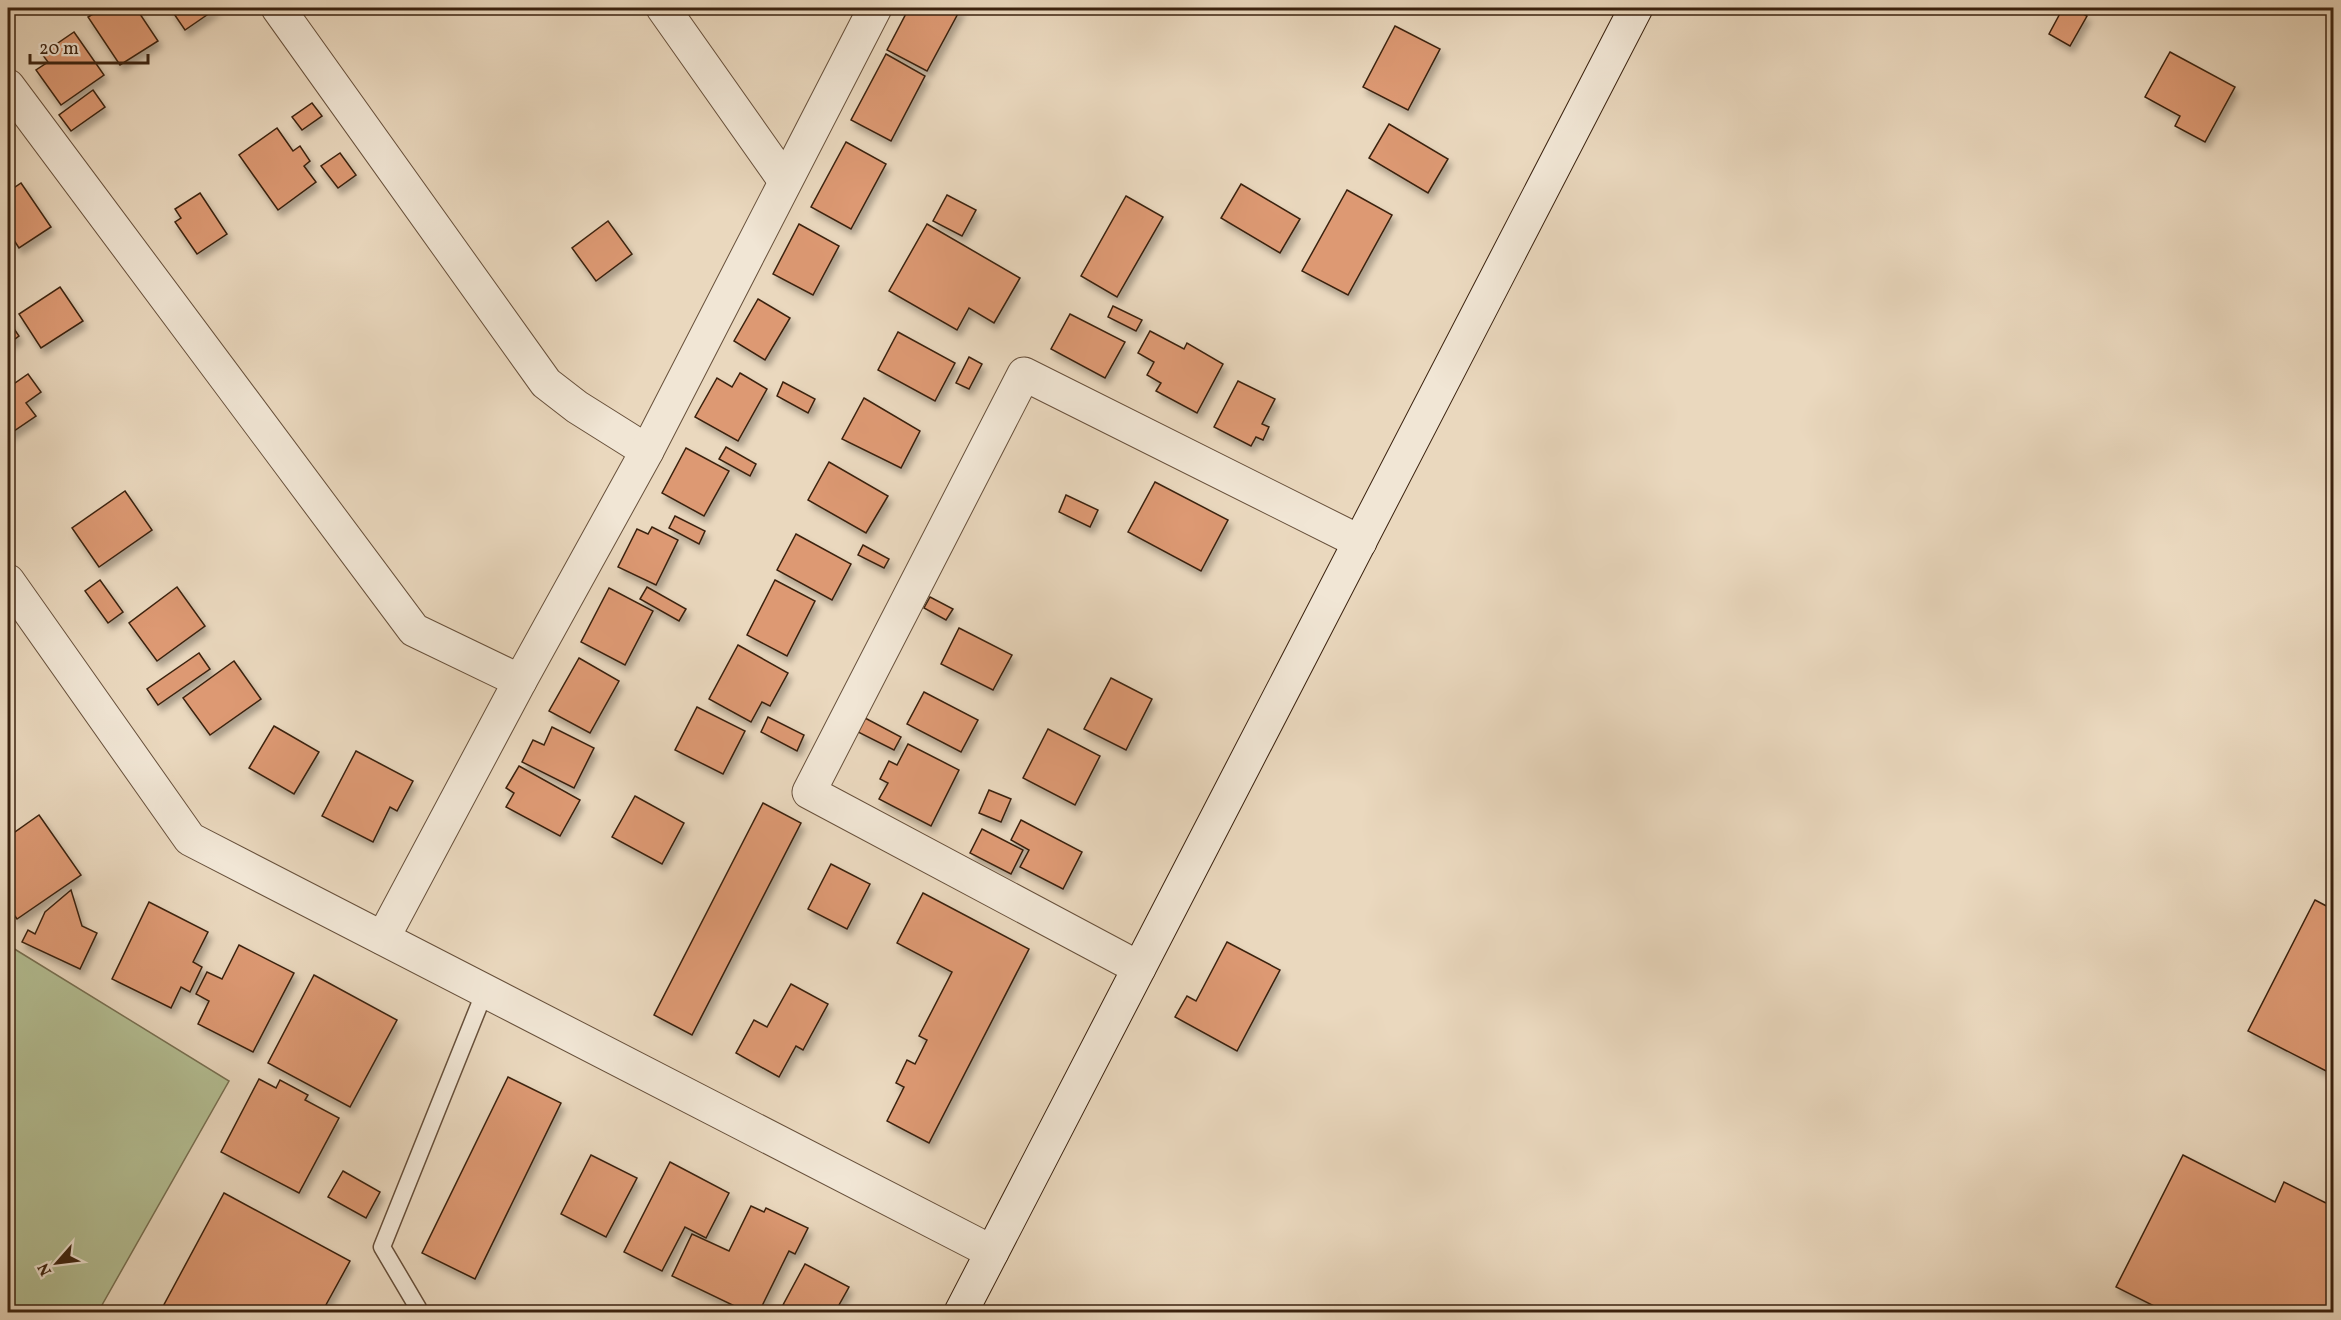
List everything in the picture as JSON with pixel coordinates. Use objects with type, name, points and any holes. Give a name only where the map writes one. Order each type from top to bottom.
[{"type":"street","points":[[278,8],[546,383],[577,407],[647,451]]},
{"type":"street","points":[[663,8],[784,181]]},
{"type":"street","points":[[383,939],[520,681],[647,451],[875,8]]},
{"type":"street","points":[[961,1312],[1636,8]]},
{"type":"street","points":[[8,86],[414,630],[520,681]]},
{"type":"street","points":[[1139,968],[809,792],[1024,374],[1360,542]]},
{"type":"street","points":[[8,581],[190,839],[992,1252]]},
{"type":"lane","points":[[416,1312],[418,1308],[382,1247],[485,991]]},
{"type":"green space","points":[[8,945],[229,1081],[98,1312],[8,1312]]},
{"type":"building","points":[[103,8],[136,8],[158,41],[120,65],[88,17]]},
{"type":"building","points":[[170,8],[217,8],[185,30]]},
{"type":"building","points":[[909,8],[961,8],[927,71],[887,50]]},
{"type":"building","points":[[2063,8],[2072,8],[2087,16],[2070,46],[2049,34]]},
{"type":"building","points":[[1395,26],[1440,49],[1408,110],[1363,87]]},
{"type":"building","points":[[74,32],[104,75],[61,105],[36,70],[48,62],[42,54]]},
{"type":"building","points":[[2170,52],[2235,87],[2205,142],[2175,126],[2180,116],[2145,97]]},
{"type":"building","points":[[886,54],[925,76],[891,141],[851,120]]},
{"type":"building","points":[[93,90],[105,107],[71,131],[59,115]]},
{"type":"building","points":[[312,103],[322,116],[302,130],[292,117]]},
{"type":"building","points":[[1389,124],[1448,159],[1428,193],[1369,158]]},
{"type":"building","points":[[277,128],[293,151],[300,146],[310,161],[304,166],[316,182],[278,210],[239,155]]},
{"type":"building","points":[[846,142],[886,164],[851,229],[811,207]]},
{"type":"building","points":[[340,153],[356,175],[338,188],[321,166]]},
{"type":"building","points":[[21,183],[51,227],[19,248],[8,231],[8,192]]},
{"type":"building","points":[[1241,184],[1300,219],[1280,253],[1221,218]]},
{"type":"building","points":[[1347,190],[1392,215],[1348,295],[1302,271]]},
{"type":"building","points":[[200,193],[227,234],[197,254],[175,222],[181,218],[175,209]]},
{"type":"building","points":[[947,195],[976,210],[962,236],[933,221]]},
{"type":"building","points":[[1126,196],[1163,217],[1117,297],[1081,276]]},
{"type":"building","points":[[608,221],[632,254],[596,281],[572,248]]},
{"type":"building","points":[[799,224],[839,246],[813,295],[773,274]]},
{"type":"building","points":[[927,224],[1020,278],[994,323],[969,308],[957,330],[889,291]]},
{"type":"building","points":[[60,287],[83,321],[41,348],[19,314]]},
{"type":"building","points":[[758,299],[790,318],[765,360],[734,341]]},
{"type":"building","points":[[1113,306],[1142,320],[1136,331],[1108,317]]},
{"type":"building","points":[[1070,314],[1125,342],[1105,378],[1051,349]]},
{"type":"building","points":[[8,320],[19,336],[8,344]]},
{"type":"building","points":[[1150,331],[1184,349],[1187,343],[1223,364],[1197,413],[1156,391],[1161,383],[1147,375],[1154,362],[1138,353]]},
{"type":"building","points":[[898,332],[955,363],[935,401],[878,370]]},
{"type":"building","points":[[969,357],[982,364],[969,389],[956,383]]},
{"type":"building","points":[[740,373],[767,389],[738,441],[695,417],[717,378],[732,387]]},
{"type":"building","points":[[28,374],[41,392],[26,403],[36,416],[8,435],[8,388]]},
{"type":"building","points":[[1238,381],[1275,399],[1262,424],[1269,427],[1263,440],[1256,437],[1251,446],[1214,427]]},
{"type":"building","points":[[783,382],[815,399],[808,413],[777,396]]},
{"type":"building","points":[[864,398],[920,431],[901,468],[842,439]]},
{"type":"building","points":[[726,447],[756,464],[750,476],[719,459]]},
{"type":"building","points":[[686,448],[729,471],[704,516],[662,493]]},
{"type":"building","points":[[829,462],[888,496],[866,533],[808,500]]},
{"type":"building","points":[[1155,482],[1228,520],[1201,571],[1128,532]]},
{"type":"building","points":[[125,491],[152,530],[99,567],[72,528]]},
{"type":"building","points":[[1066,495],[1098,510],[1090,527],[1059,512]]},
{"type":"building","points":[[675,516],[705,531],[699,544],[669,528]]},
{"type":"building","points":[[652,527],[678,540],[656,585],[618,567],[637,529],[648,534]]},
{"type":"building","points":[[796,534],[851,564],[832,600],[777,570]]},
{"type":"building","points":[[863,545],[889,559],[884,568],[858,555]]},
{"type":"building","points":[[100,580],[123,612],[108,623],[85,591]]},
{"type":"building","points":[[775,580],[815,601],[787,656],[747,635]]},
{"type":"building","points":[[177,587],[205,626],[157,661],[129,623]]},
{"type":"building","points":[[647,587],[686,609],[679,621],[640,599]]},
{"type":"building","points":[[609,588],[653,611],[625,665],[581,642]]},
{"type":"building","points":[[930,597],[953,609],[946,620],[924,608]]},
{"type":"building","points":[[959,628],[1012,655],[993,690],[941,664]]},
{"type":"building","points":[[738,645],[788,673],[770,706],[762,702],[751,722],[709,699]]},
{"type":"building","points":[[199,653],[210,669],[158,705],[147,689]]},
{"type":"building","points":[[579,658],[619,681],[590,733],[549,711]]},
{"type":"building","points":[[234,661],[261,699],[210,735],[183,698]]},
{"type":"building","points":[[1111,678],[1152,699],[1126,750],[1084,729]]},
{"type":"building","points":[[924,692],[978,720],[961,752],[907,724]]},
{"type":"building","points":[[697,707],[745,731],[723,774],[675,750]]},
{"type":"building","points":[[768,717],[804,735],[797,751],[761,732]]},
{"type":"building","points":[[865,718],[901,737],[894,750],[858,732]]},
{"type":"building","points":[[274,726],[319,752],[294,794],[249,768]]},
{"type":"building","points":[[552,727],[594,748],[574,788],[522,762],[533,740],[544,745]]},
{"type":"building","points":[[1048,729],[1100,756],[1075,805],[1023,778]]},
{"type":"building","points":[[908,744],[959,770],[931,826],[879,799],[888,783],[880,779],[889,761],[897,765]]},
{"type":"building","points":[[356,751],[413,781],[397,811],[390,807],[373,842],[322,816]]},
{"type":"building","points":[[519,766],[580,800],[560,836],[506,807],[514,793],[506,788]]},
{"type":"building","points":[[989,790],[1011,799],[1001,822],[979,813]]},
{"type":"building","points":[[635,796],[684,823],[662,864],[612,837]]},
{"type":"building","points":[[763,803],[801,823],[692,1035],[654,1015]]},
{"type":"building","points":[[39,815],[81,875],[17,919],[8,906],[8,837]]},
{"type":"building","points":[[1021,820],[1082,852],[1063,889],[1020,867],[1029,850],[1011,840]]},
{"type":"building","points":[[982,829],[1023,850],[1011,874],[970,853]]},
{"type":"building","points":[[831,864],[870,884],[847,929],[808,909]]},
{"type":"building","points":[[71,890],[82,926],[97,933],[80,969],[22,942],[28,930],[35,934],[45,912]]},
{"type":"building","points":[[923,893],[1029,949],[929,1143],[887,1121],[904,1087],[896,1083],[907,1060],[915,1064],[927,1040],[919,1036],[952,972],[897,943]]},
{"type":"building","points":[[2315,900],[2334,910],[2334,1075],[2248,1031]]},
{"type":"building","points":[[149,902],[208,932],[193,962],[202,967],[190,992],[181,987],[171,1008],[112,979]]},
{"type":"building","points":[[1227,942],[1280,970],[1237,1051],[1175,1017],[1187,996],[1196,1001]]},
{"type":"building","points":[[239,945],[294,973],[253,1052],[198,1024],[209,1001],[196,994],[207,972],[222,979]]},
{"type":"building","points":[[314,975],[397,1020],[350,1107],[268,1063]]},
{"type":"building","points":[[791,984],[828,1004],[803,1050],[796,1046],[779,1077],[736,1053],[754,1020],[767,1027]]},
{"type":"building","points":[[508,1077],[561,1103],[475,1279],[422,1253]]},
{"type":"building","points":[[259,1079],[276,1088],[280,1080],[308,1095],[305,1100],[339,1118],[299,1193],[221,1152]]},
{"type":"building","points":[[591,1155],[637,1178],[606,1237],[561,1214]]},
{"type":"building","points":[[2183,1155],[2275,1202],[2284,1182],[2334,1207],[2334,1312],[2166,1312],[2116,1287]]},
{"type":"building","points":[[670,1162],[729,1193],[706,1238],[685,1227],[662,1271],[624,1252]]},
{"type":"building","points":[[343,1171],[380,1192],[366,1218],[328,1197]]},
{"type":"building","points":[[224,1193],[350,1261],[322,1312],[160,1312]]},
{"type":"building","points":[[751,1206],[764,1212],[766,1208],[808,1228],[795,1254],[789,1251],[759,1312],[747,1312],[672,1276],[692,1234],[729,1251]]},
{"type":"building","points":[[805,1264],[849,1287],[835,1312],[798,1312],[783,1305]]}]
